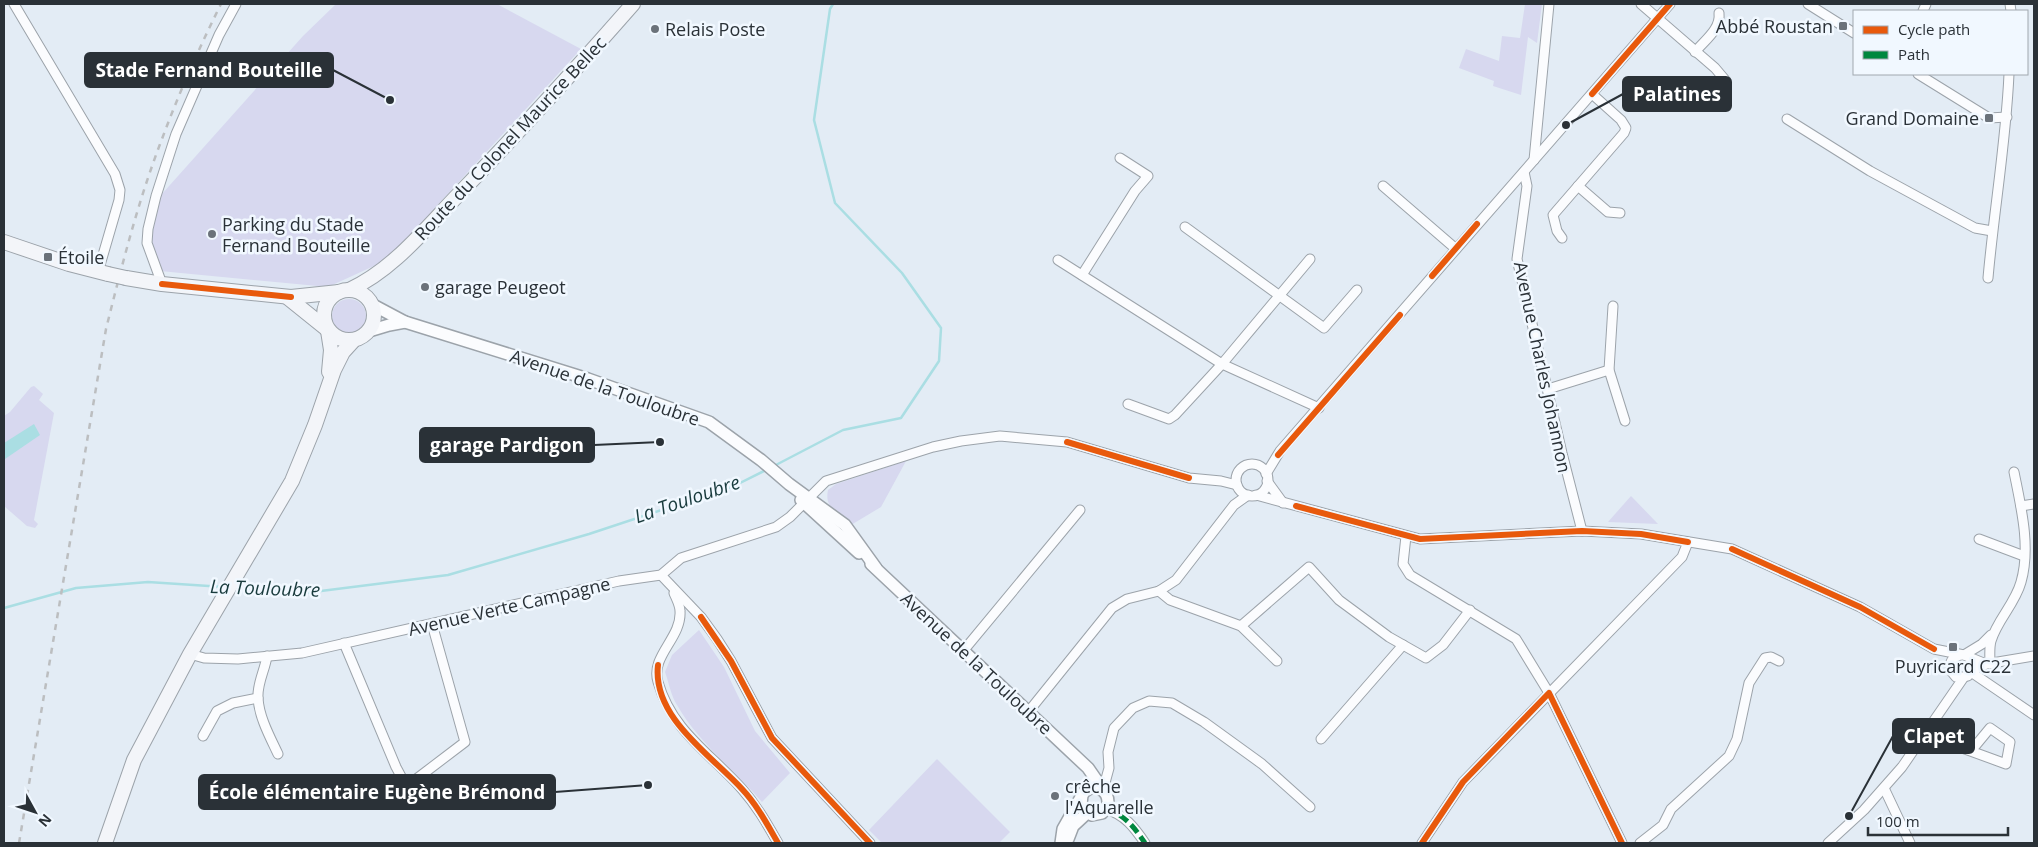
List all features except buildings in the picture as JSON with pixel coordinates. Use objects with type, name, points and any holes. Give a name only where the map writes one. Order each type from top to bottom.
[{"type":"main road","name":"Route du Colonel Maurice Bellec","points":[[372,303],[371,290],[384,269],[501,150],[633,4]]},
{"type":"main road","points":[[4,242],[103,273],[162,284],[289,297],[358,291],[372,303],[374,321],[369,331],[362,338],[345,341],[335,337],[308,306],[289,297]]},
{"type":"main road","name":"Route du Colonel Maurice Bellec","points":[[344,291],[384,269]]},
{"type":"main road","points":[[105,843],[134,760],[219,602],[292,481],[309,442],[325,392],[331,365],[331,350],[324,309],[329,299],[344,291]]},
{"type":"main road","points":[[325,392],[343,352],[353,341]]},
{"type":"street","points":[[14,4],[110,166],[120,190],[103,273]]},
{"type":"street","points":[[162,284],[147,242],[148,229],[156,196],[176,134],[219,35],[236,4]]},
{"type":"street","points":[[1534,160],[1549,4]]},
{"type":"street","points":[[1640,4],[1714,68],[1726,81]]},
{"type":"street","points":[[1028,711],[1112,608],[1127,599],[1159,591],[1176,580],[1234,505],[1264,489],[1267,477],[1278,454],[1670,4]]},
{"type":"street","points":[[1808,4],[1853,32]]},
{"type":"street","points":[[1696,52],[1717,26],[1720,20],[1719,13]]},
{"type":"street","points":[[1920,75],[1988,118],[2007,117]]},
{"type":"street","points":[[1988,278],[1992,231],[2007,117],[2009,75]]},
{"type":"street","points":[[1562,238],[1557,231],[1553,215],[1624,133],[1626,128],[1621,120],[1592,94]]},
{"type":"street","points":[[1787,119],[1870,171],[1975,228],[1992,231]]},
{"type":"street","points":[[1082,275],[1135,191],[1148,176],[1120,158]]},
{"type":"street","name":"Avenue Charles Johannon","points":[[1524,172],[1527,186],[1518,259],[1562,453],[1582,530]]},
{"type":"street","points":[[1382,186],[1456,249]]},
{"type":"street","points":[[1578,186],[1608,212],[1620,213]]},
{"type":"street","points":[[1185,227],[1324,328],[1357,290]]},
{"type":"street","points":[[1128,404],[1169,419],[1175,415],[1222,364],[1310,259]]},
{"type":"street","points":[[1058,260],[1222,364],[1319,408]]},
{"type":"street","name":"Avenue de la Touloubre","points":[[372,303],[405,322],[588,379],[709,422],[761,460],[806,501],[845,525],[876,568],[1088,768],[1101,789]]},
{"type":"street","points":[[1613,306],[1609,370],[1625,421]]},
{"type":"street","points":[[369,331],[405,322]]},
{"type":"street","points":[[1548,389],[1609,370]]},
{"type":"street","points":[[870,843],[772,738],[731,661],[717,639],[701,617],[661,575],[681,558],[776,527],[790,517],[826,481],[933,447],[961,441],[1000,436],[1067,442],[1189,478],[1221,481],[1238,487],[1252,495],[1420,539],[1451,539],[1582,530],[1641,534],[1732,549],[1860,607],[1934,649],[1965,656],[1988,664]]},
{"type":"street","points":[[1221,481],[1237,475],[1243,467],[1258,465],[1278,454]]},
{"type":"street","points":[[1258,465],[1283,502]]},
{"type":"street","points":[[1988,664],[1990,642],[2016,596],[2021,581],[2024,556],[2024,518],[2014,472]]},
{"type":"street","points":[[1234,505],[1238,487],[1237,475]]},
{"type":"street","points":[[2021,506],[2034,504]]},
{"type":"street","points":[[964,650],[1080,510]]},
{"type":"street","points":[[1406,536],[1403,564],[1410,575],[1516,639],[1549,693],[1622,843]]},
{"type":"street","points":[[1979,539],[2024,556]]},
{"type":"street","points":[[1422,843],[1463,782],[1682,557],[1688,542]]},
{"type":"street","points":[[1242,626],[1309,567],[1339,600],[1389,637],[1426,658],[1443,645],[1470,610]]},
{"type":"street","name":"Avenue Verte Campagne","points":[[190,654],[204,658],[238,660],[302,652],[619,581],[661,575]]},
{"type":"street","points":[[673,589],[680,610],[675,635],[663,653],[658,665],[657,679],[663,696],[679,726],[751,799],[778,843]]},
{"type":"street","points":[[1159,591],[1170,600],[1242,626],[1277,661]]},
{"type":"street","points":[[344,643],[396,767],[404,782],[416,780],[465,742],[432,624]]},
{"type":"street","points":[[1950,696],[1950,669],[1953,659],[1965,656],[1982,644],[1995,631]]},
{"type":"street","points":[[1321,739],[1404,646]]},
{"type":"street","points":[[1934,649],[1956,677],[1988,664],[2034,656]]},
{"type":"street","points":[[268,656],[266,667],[260,680],[258,698],[264,722],[278,754]]},
{"type":"street","points":[[1965,656],[1969,673],[2034,715]]},
{"type":"street","points":[[1640,843],[1663,825],[1672,810],[1729,756],[1737,739],[1752,676],[1765,658],[1771,657],[1779,661]]},
{"type":"street","points":[[1828,843],[1884,788],[1902,767],[1928,732],[1950,696],[1969,673]]},
{"type":"street","points":[[203,736],[217,711],[233,703],[258,698]]},
{"type":"street","points":[[1101,789],[1108,768],[1108,752],[1114,728],[1133,708],[1149,701],[1157,701],[1172,703],[1204,722],[1262,764],[1310,807]]},
{"type":"street","points":[[1928,732],[1954,745],[2006,764],[2010,742],[1990,728],[1971,751]]},
{"type":"street","name":"Avenue de la Touloubre","points":[[1078,759],[1085,776],[1084,793]]},
{"type":"street","points":[[1884,788],[1910,843]]},
{"type":"street","points":[[1061,843],[1063,828],[1084,793],[1101,789]]},
{"type":"street","points":[[1084,793],[1083,808],[1087,813],[1097,815],[1106,809],[1109,799],[1101,789]]},
{"type":"street","points":[[1106,809],[1126,818],[1145,843]]},
{"type":"street","points":[[1067,843],[1073,826],[1087,813]]},
{"type":"shaded area","points":[[336,4],[497,4],[581,49],[387,260],[328,287],[160,271],[150,242],[161,195],[303,36]]},
{"type":"shaded area","points":[[1525,4],[1542,4],[1537,43],[1528,37],[1521,95],[1493,86],[1494,81],[1459,68],[1466,49],[1499,61],[1502,36],[1520,38]]},
{"type":"shaded area","points":[[349,299],[356,300],[361,304],[365,309],[365,323],[361,328],[356,332],[349,333],[342,332],[337,328],[333,323],[332,316],[333,309],[337,304],[342,300]]},
{"type":"shaded area","points":[[34,386],[43,394],[39,400],[54,413],[34,520],[38,524],[35,528],[27,526],[4,506],[4,416]]},
{"type":"shaded area","points":[[34,424],[40,435],[5,459],[4,443]]},
{"type":"shaded area","points":[[906,461],[881,507],[851,525],[830,507],[827,497],[828,490],[836,484]]},
{"type":"shaded area","points":[[1631,496],[1658,524],[1608,522]]},
{"type":"shaded area","points":[[699,630],[724,667],[755,731],[790,773],[762,802],[695,731],[677,705],[672,694],[665,672],[672,655]]},
{"type":"shaded area","points":[[937,759],[1010,832],[999,843],[882,843],[869,830]]},
{"type":"waterway","name":"La Touloubre","points":[[772,467],[843,430],[901,418],[939,361],[941,328],[902,273],[835,203],[814,120],[830,9],[833,4]]},
{"type":"waterway","name":"La Touloubre","points":[[235,588],[305,593],[448,575],[589,534],[734,486],[768,469]]},
{"type":"waterway","name":"La Touloubre","points":[[4,608],[76,588],[148,582],[224,587]]},
{"type":"railway","points":[[19,843],[106,329],[131,233],[153,162],[182,88],[221,4]]},
{"type":"marked path","points":[[1106,809],[1128,822],[1145,843]]},
{"type":"cycle path","points":[[1592,94],[1670,4]]},
{"type":"cycle path","points":[[1432,276],[1477,224]]},
{"type":"cycle path","points":[[162,284],[291,297]]},
{"type":"cycle path","points":[[1278,455],[1400,315]]},
{"type":"cycle path","points":[[1067,442],[1189,478]]},
{"type":"cycle path","points":[[1296,506],[1420,539],[1582,531],[1641,534],[1688,542]]},
{"type":"cycle path","points":[[1732,549],[1860,607],[1934,649]]},
{"type":"cycle path","points":[[701,617],[731,661],[772,738],[870,843]]},
{"type":"cycle path","points":[[658,665],[659,684],[664,702],[674,718],[700,749],[747,795],[762,815],[778,843]]},
{"type":"cycle path","points":[[1422,843],[1463,782],[1549,693],[1622,843]]},
{"type":"place","name":"Abbé Roustan","points":[[1843,26]]},
{"type":"place","name":"Relais Poste","points":[[655,29]]},
{"type":"place","name":"Stade Fernand Bouteille","points":[[390,100]]},
{"type":"place","name":"Grand Domaine","points":[[1989,118]]},
{"type":"place","name":"Palatines","points":[[1566,125]]},
{"type":"place","name":"Parking du Stade Fernand Bouteille","points":[[212,234]]},
{"type":"place","name":"Étoile","points":[[48,257]]},
{"type":"place","name":"garage Peugeot","points":[[425,287]]},
{"type":"place","name":"garage Pardigon","points":[[660,442]]},
{"type":"place","name":"Puyricard C22","points":[[1953,647]]},
{"type":"place","name":"École élémentaire Eugène Brémond","points":[[648,785]]},
{"type":"place","name":"crêche l'Aquarelle","points":[[1055,796]]},
{"type":"place","name":"Clapet","points":[[1849,816]]}]
